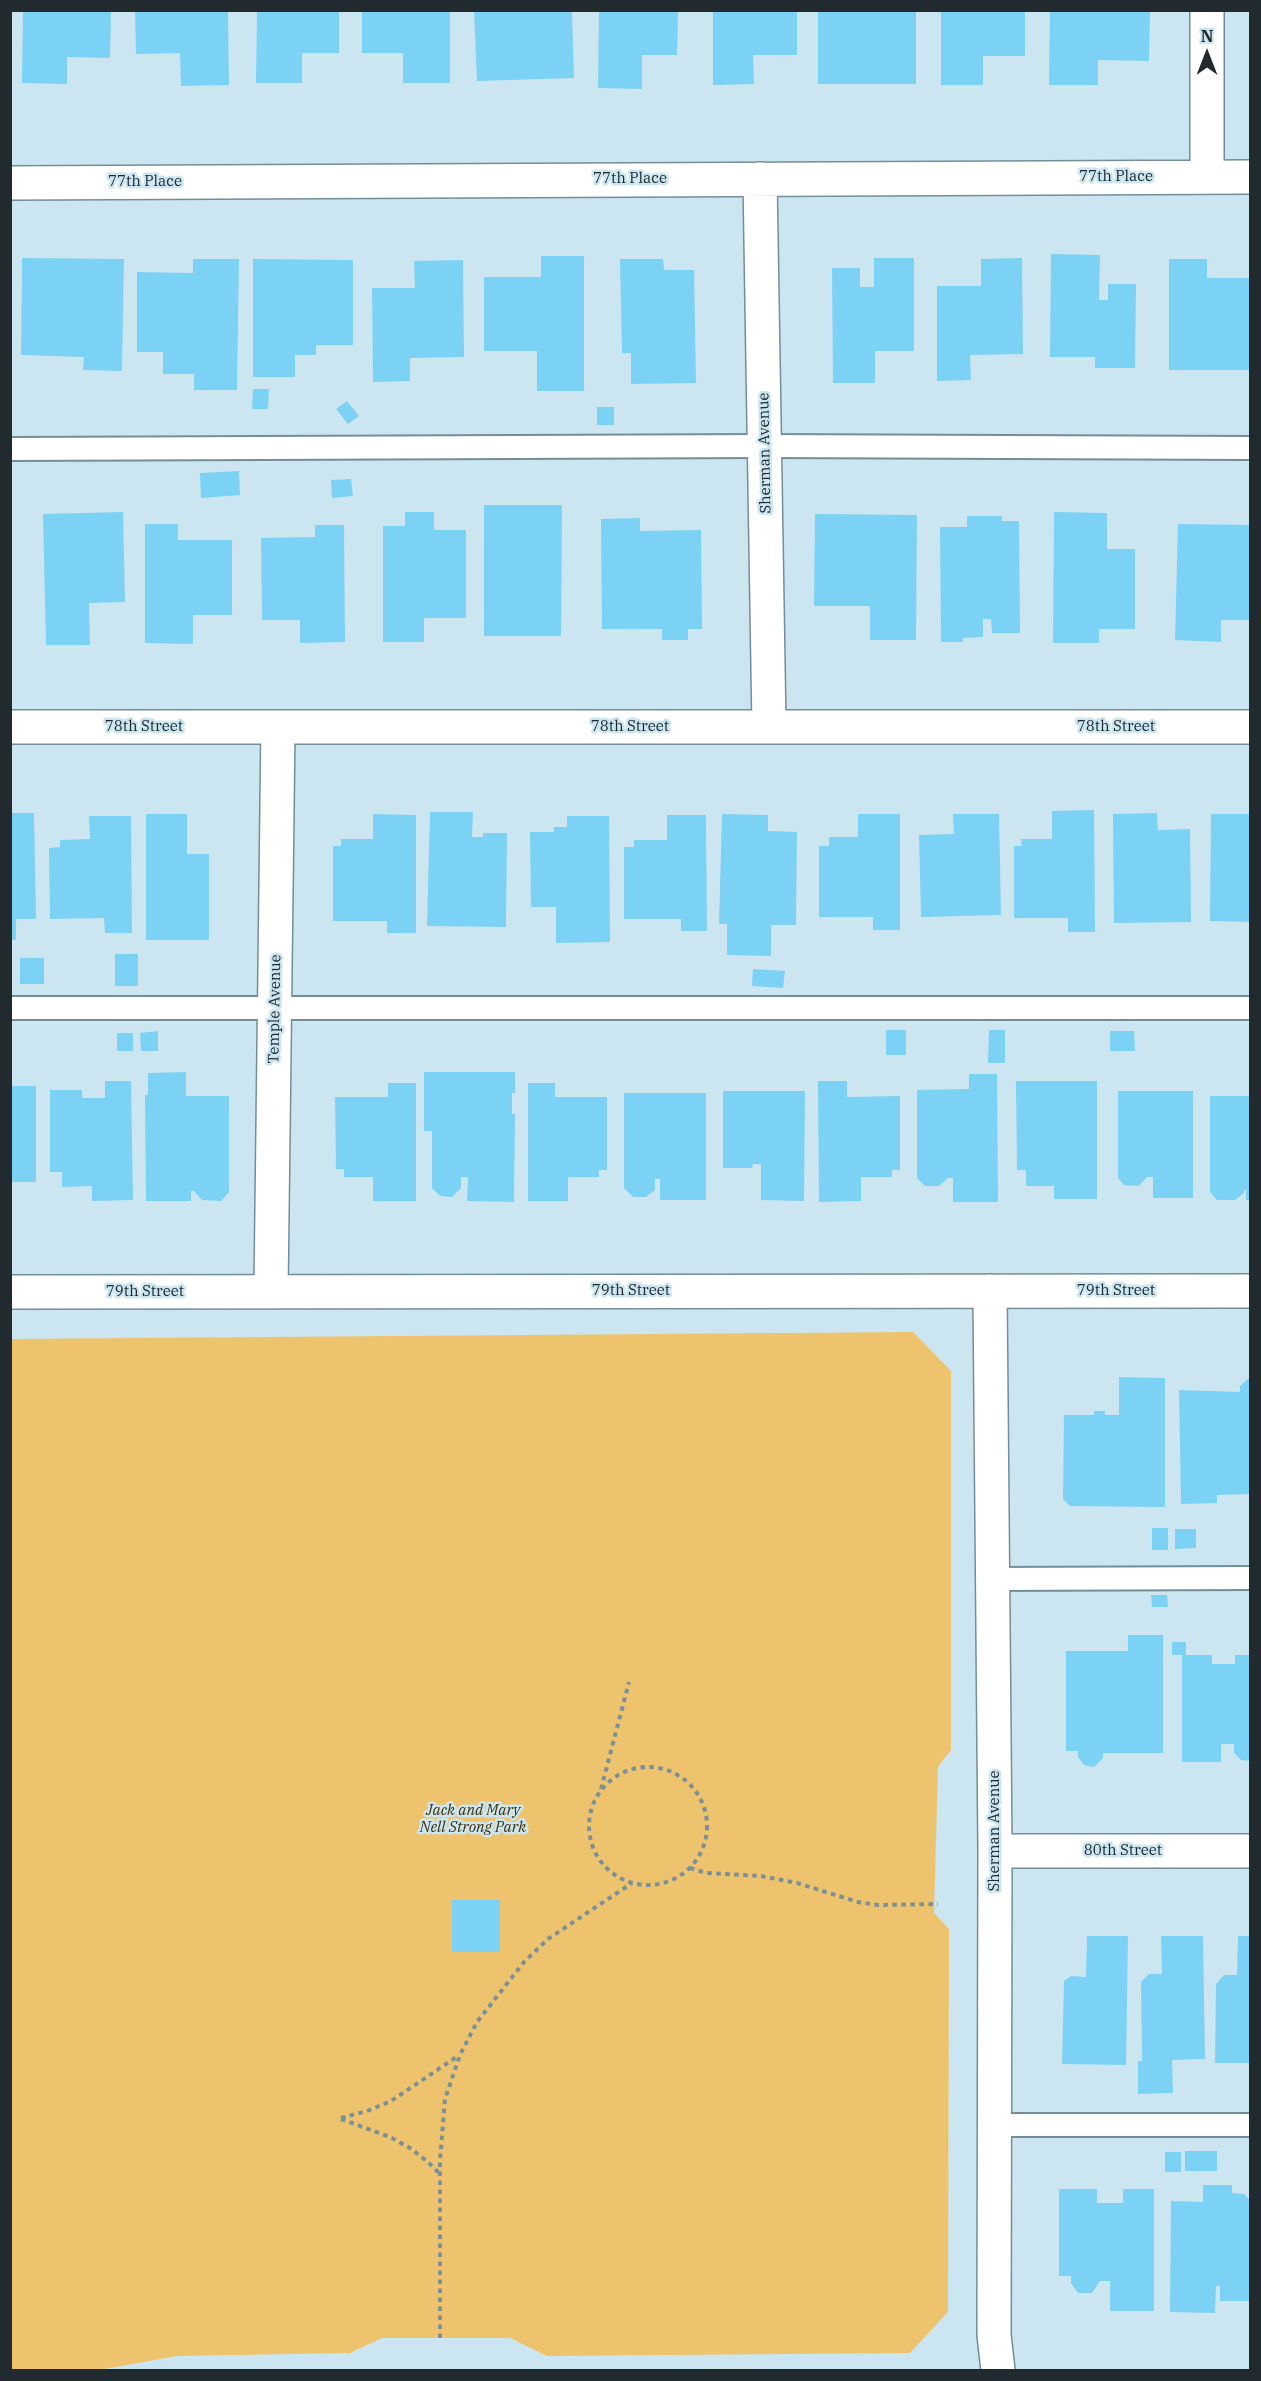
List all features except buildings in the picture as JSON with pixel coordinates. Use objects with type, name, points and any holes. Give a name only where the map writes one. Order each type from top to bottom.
[{"type":"street","points":[[1206,10],[1207,177]]},
{"type":"street","name":"77th Place","points":[[10,183],[1251,177]]},
{"type":"street","name":"Sherman Avenue","points":[[760,178],[769,727]]},
{"type":"street","name":"78th Street","points":[[10,727],[1251,727]]},
{"type":"street","name":"Temple Avenue","points":[[271,1292],[278,727]]},
{"type":"street","name":"79th Street","points":[[10,1292],[1251,1291]]},
{"type":"street","name":"Sherman Avenue","points":[[990,1292],[995,1851],[994,2335],[998,2370]]},
{"type":"street","name":"80th Street","points":[[995,1851],[1251,1851]]},
{"type":"lane","points":[[10,449],[765,446],[1251,448]]},
{"type":"lane","points":[[10,1008],[275,1006],[1251,1008]]},
{"type":"lane","points":[[993,1579],[1251,1578]]},
{"type":"lane","points":[[994,2125],[1251,2125]]},
{"type":"path","points":[[600,1790],[613,1777],[632,1768],[651,1766],[669,1770],[686,1780],[698,1794],[706,1811],[708,1830],[703,1849],[690,1867],[678,1877],[660,1884],[641,1886],[621,1880],[604,1867],[593,1851],[588,1830],[589,1810],[600,1790],[629,1682]]},
{"type":"path","points":[[690,1867],[707,1873],[761,1876],[797,1883],[858,1902],[878,1905],[938,1904]]},
{"type":"path","points":[[440,2338],[440,2174],[446,2099],[460,2055],[477,2022],[524,1962],[548,1939],[632,1883]]},
{"type":"path","points":[[440,2174],[411,2148],[390,2137],[340,2118],[367,2112],[391,2101],[460,2055]]},
{"type":"green space","name":"Jack and Mary Nell Strong Park","points":[[913,1332],[951,1371],[951,1750],[938,1767],[934,1913],[949,1929],[948,2312],[910,2353],[547,2356],[510,2338],[382,2338],[350,2353],[177,2356],[99,2370],[11,2370],[10,1339]]}]
